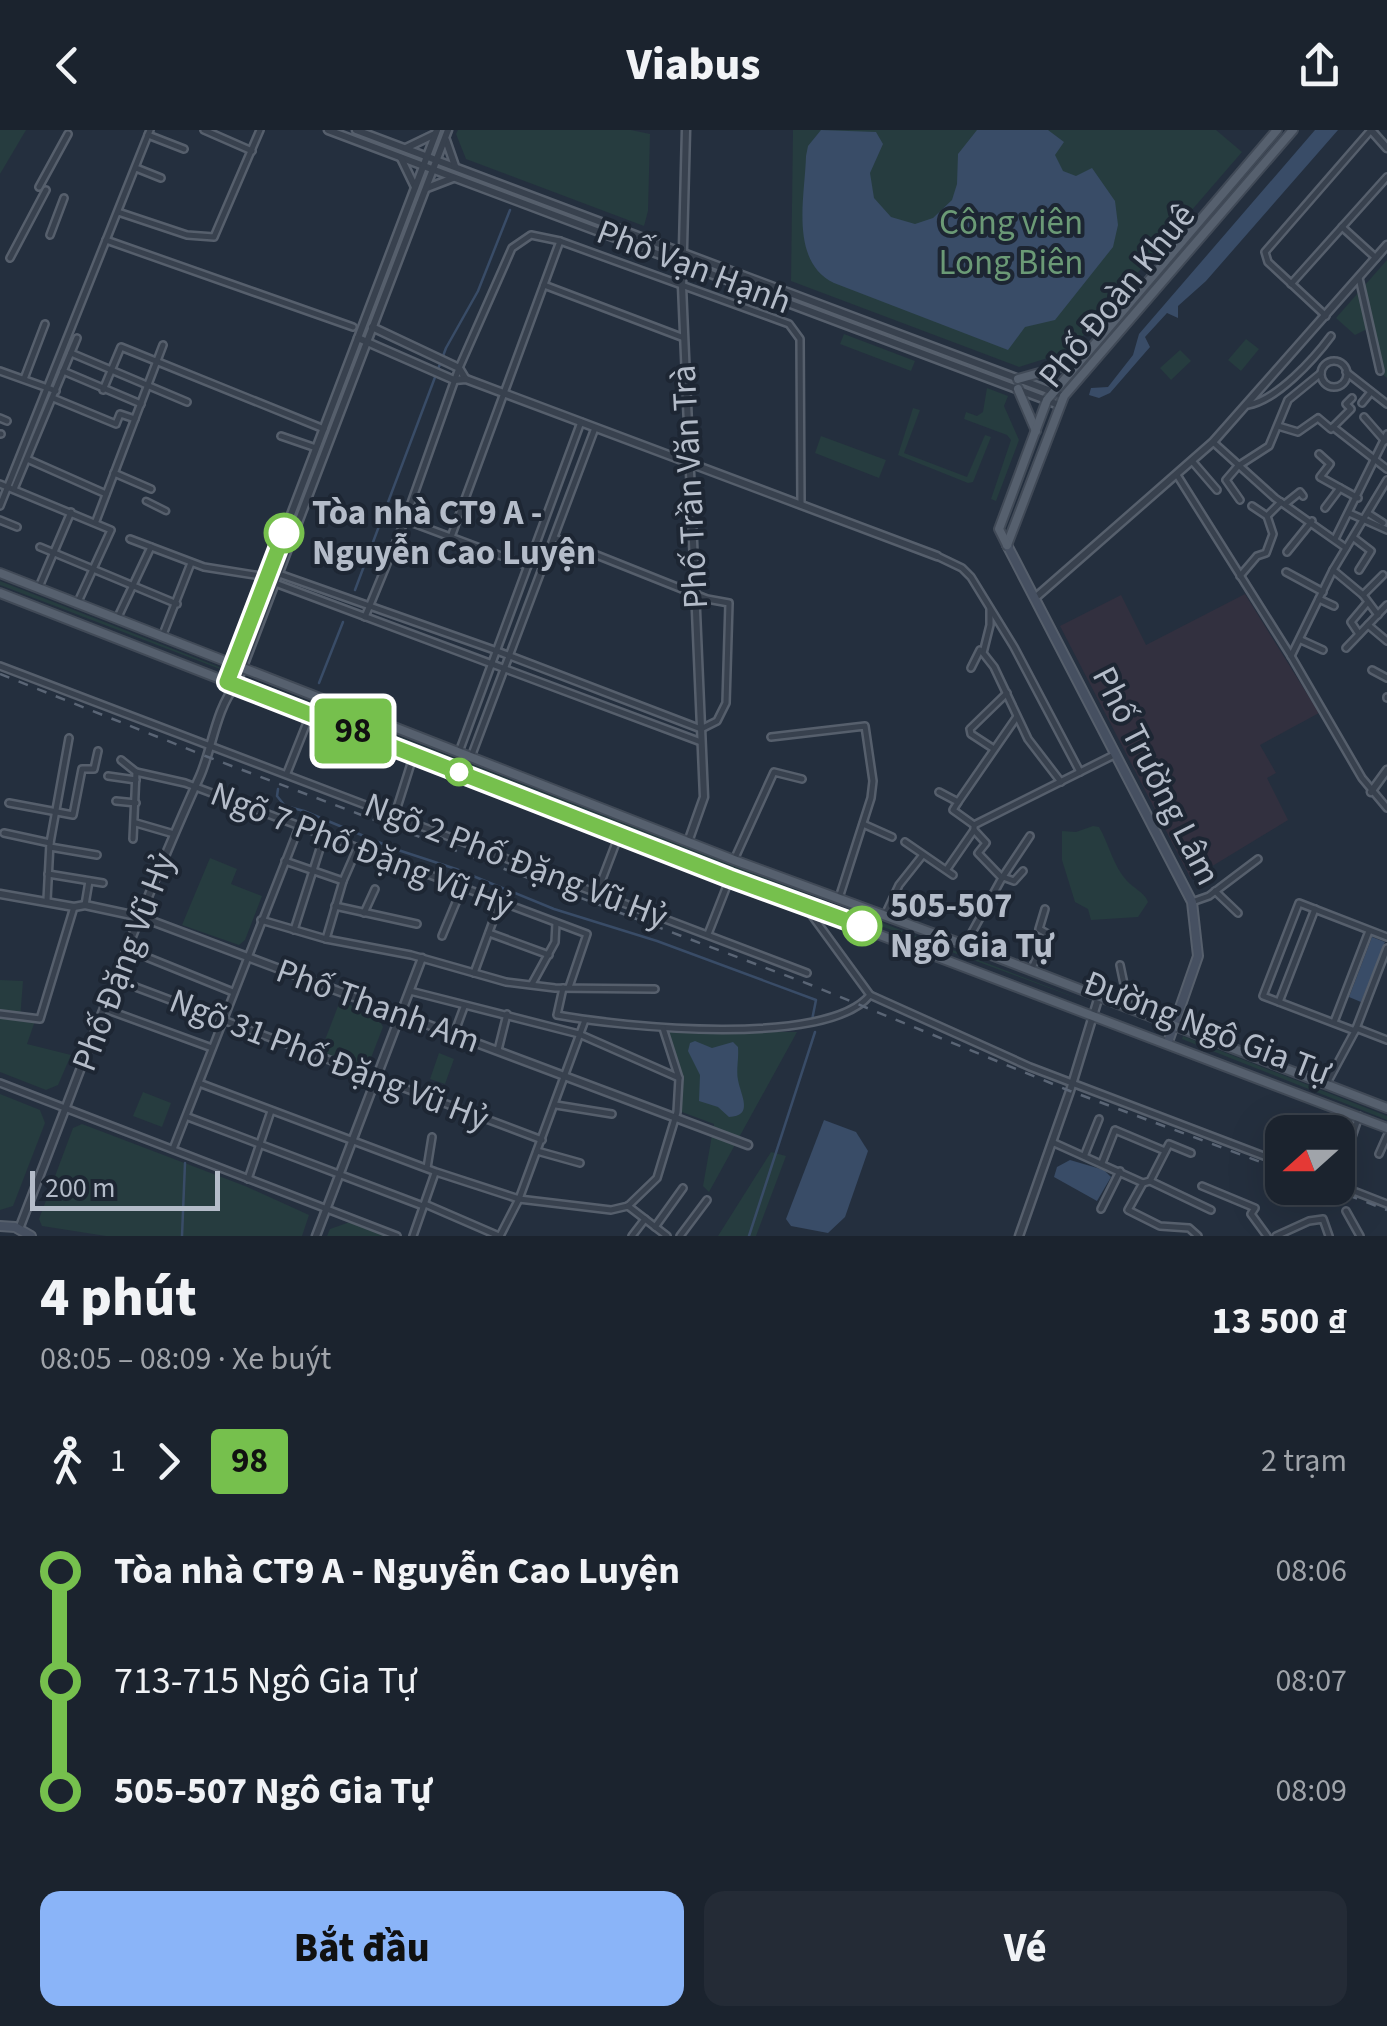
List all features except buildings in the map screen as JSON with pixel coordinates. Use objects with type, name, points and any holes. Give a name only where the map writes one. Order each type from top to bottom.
[{"type":"main road","name":"Phố Đoàn Khuê","points":[[1007,544],[998,529],[1050,396],[1277,130]]},
{"type":"main road","name":"Phố Đoàn Khuê","points":[[1007,544],[1062,401],[1293,130]]},
{"type":"main road","points":[[1036,431],[1018,384],[1078,362]]},
{"type":"main road","name":"Phố Trường Lâm","points":[[1007,544],[1192,902],[1198,956],[1168,1042]]},
{"type":"main road","name":"Đường Ngô Gia Tự","points":[[0,573],[734,860],[1387,1108]]},
{"type":"main road","name":"Đường Ngô Gia Tự","points":[[0,593],[730,878],[1387,1128]]},
{"type":"main road","points":[[0,1226],[31,1236]]},
{"type":"street","points":[[204,130],[252,151]]},
{"type":"street","points":[[118,212],[187,236],[214,237],[260,130]]},
{"type":"street","name":"Phố Vạn Hạnh","points":[[328,130],[1062,401]]},
{"type":"street","name":"Phố Vạn Hạnh","points":[[356,130],[1018,384]]},
{"type":"street","name":"Phố Trần Văn Trà","points":[[686,130],[682,286],[704,797],[688,842]]},
{"type":"street","points":[[1326,316],[1268,262],[1265,252],[1371,130],[1387,148]]},
{"type":"street","points":[[405,148],[437,132]]},
{"type":"street","points":[[238,667],[267,576],[437,132]]},
{"type":"street","points":[[11,488],[149,133],[184,149]]},
{"type":"street","points":[[10,258],[68,134]]},
{"type":"street","points":[[238,667],[277,578],[447,134]]},
{"type":"street","points":[[447,134],[456,167]]},
{"type":"street","points":[[401,158],[415,188]]},
{"type":"street","points":[[136,168],[161,178]]},
{"type":"street","points":[[1291,284],[1387,177]]},
{"type":"street","points":[[426,188],[455,178]]},
{"type":"street","points":[[50,234],[64,198]]},
{"type":"street","points":[[1342,226],[1376,258]]},
{"type":"street","points":[[365,617],[458,368],[512,248],[531,235],[560,241],[789,324],[800,339],[801,505]]},
{"type":"street","points":[[106,240],[353,326],[364,324],[458,368],[466,379]]},
{"type":"street","points":[[451,536],[560,241]]},
{"type":"street","points":[[1034,598],[1212,442],[1387,245]]},
{"type":"street","points":[[1359,278],[1380,371]]},
{"type":"street","points":[[544,285],[684,338]]},
{"type":"street","points":[[24,380],[45,324]]},
{"type":"street","points":[[353,326],[358,338],[454,380],[466,379],[937,556],[965,570],[1080,772]]},
{"type":"street","points":[[1248,405],[1271,396],[1331,336]]},
{"type":"street","points":[[0,506],[26,459],[77,338]]},
{"type":"street","points":[[96,522],[163,346]]},
{"type":"street","points":[[103,390],[122,347],[324,428]]},
{"type":"street","points":[[71,353],[187,402]]},
{"type":"street","points":[[1318,353],[1341,363],[1346,372],[1387,404]]},
{"type":"street","points":[[1288,360],[1298,369]]},
{"type":"street","points":[[1240,500],[1226,480],[1238,466],[1269,446],[1288,400],[1332,361]]},
{"type":"street","points":[[0,371],[48,388],[116,424],[121,410],[135,419]]},
{"type":"street","points":[[63,372],[142,404]]},
{"type":"street","points":[[1321,372],[1324,382],[1336,386],[1344,381],[1346,372]]},
{"type":"street","points":[[1362,403],[1371,392]]},
{"type":"street","points":[[1333,427],[1350,408],[1346,404],[1352,398]]},
{"type":"street","points":[[1335,539],[1386,439],[1364,417]]},
{"type":"street","points":[[1278,426],[1298,432],[1318,418],[1387,469]]},
{"type":"street","points":[[459,753],[581,422]]},
{"type":"street","points":[[471,758],[595,428]]},
{"type":"street","points":[[282,436],[316,448]]},
{"type":"street","points":[[1212,442],[1283,503],[1346,548]]},
{"type":"street","points":[[1319,454],[1330,464],[1320,477],[1358,498]]},
{"type":"street","points":[[26,459],[106,494]]},
{"type":"street","points":[[1192,461],[1217,490]]},
{"type":"street","points":[[114,473],[151,489]]},
{"type":"street","points":[[1176,475],[1291,656],[1371,792],[1387,808]]},
{"type":"street","points":[[1291,656],[1333,570],[1387,480]]},
{"type":"street","points":[[0,484],[110,530],[77,604]]},
{"type":"street","points":[[1325,508],[1340,488]]},
{"type":"street","points":[[1266,516],[1300,492],[1303,496]]},
{"type":"street","points":[[146,502],[166,510]]},
{"type":"street","points":[[1240,576],[1257,556],[1266,553],[1273,534],[1266,516],[1252,506]]},
{"type":"street","points":[[38,588],[71,512]]},
{"type":"street","points":[[1349,513],[1385,526]]},
{"type":"street","points":[[0,520],[17,527]]},
{"type":"street","points":[[404,520],[528,566]]},
{"type":"street","points":[[1286,552],[1312,521]]},
{"type":"street","points":[[277,578],[497,651],[700,728],[717,721],[726,703],[729,603],[706,599],[554,538]]},
{"type":"street","points":[[1354,538],[1371,551],[1360,570]]},
{"type":"street","points":[[130,539],[191,562],[267,576]]},
{"type":"street","points":[[40,547],[177,604]]},
{"type":"street","points":[[117,619],[151,547]]},
{"type":"street","points":[[162,637],[191,562]]},
{"type":"street","points":[[1333,570],[1383,612],[1346,648]]},
{"type":"street","points":[[1286,572],[1334,606]]},
{"type":"street","points":[[1363,594],[1383,575]]},
{"type":"street","points":[[277,578],[365,617],[701,742]]},
{"type":"street","points":[[1360,634],[1350,622],[1367,602]]},
{"type":"street","points":[[970,668],[990,624],[990,608]]},
{"type":"street","points":[[1368,626],[1387,641]]},
{"type":"street","points":[[1301,640],[1323,650]]},
{"type":"street","points":[[982,648],[1028,739],[1061,782]]},
{"type":"street","name":"Ngõ 2 Phố Đặng Vũ Hỷ","points":[[0,666],[286,772],[596,895],[808,972]]},
{"type":"street","name":"Phố Đặng Vũ Hỷ","points":[[19,1229],[212,747],[238,667]]},
{"type":"street","points":[[1372,670],[1387,678]]},
{"type":"street","points":[[994,749],[971,734],[970,729],[1007,693]]},
{"type":"street","points":[[478,702],[490,706]]},
{"type":"street","points":[[286,772],[310,714]]},
{"type":"street","points":[[1017,716],[953,810],[986,843],[978,853],[1003,878],[1014,881],[1023,872]]},
{"type":"street","points":[[770,737],[865,726],[874,781],[839,898]]},
{"type":"street","points":[[47,900],[50,845],[70,738]]},
{"type":"street","points":[[9,803],[73,815],[82,769],[94,769],[98,751]]},
{"type":"street","points":[[395,815],[414,754]]},
{"type":"street","points":[[906,842],[950,872],[974,827],[1115,754]]},
{"type":"street","points":[[121,760],[136,776],[133,839]]},
{"type":"street","points":[[1371,792],[1387,770]]},
{"type":"street","points":[[734,860],[775,771],[802,778]]},
{"type":"street","name":"Ngõ 7 Phố Đặng Vũ Hỷ","points":[[108,776],[136,776],[194,788],[587,934],[566,988]]},
{"type":"street","points":[[939,792],[958,802]]},
{"type":"street","points":[[116,801],[136,803]]},
{"type":"street","points":[[136,823],[174,834]]},
{"type":"street","points":[[863,824],[892,837]]},
{"type":"street","points":[[173,1149],[299,827]]},
{"type":"street","points":[[4,833],[96,855]]},
{"type":"street","points":[[596,895],[619,835]]},
{"type":"street","points":[[294,930],[324,836]]},
{"type":"street","points":[[965,945],[1030,836]]},
{"type":"street","points":[[326,939],[342,881],[357,849]]},
{"type":"street","points":[[885,915],[899,885],[922,856]]},
{"type":"street","points":[[1192,902],[1215,892],[1258,859]]},
{"type":"street","points":[[285,860],[342,881]]},
{"type":"street","points":[[48,874],[103,883]]},
{"type":"street","points":[[708,934],[730,878]]},
{"type":"street","points":[[85,905],[89,881]]},
{"type":"street","points":[[442,936],[462,888]]},
{"type":"street","points":[[364,912],[376,889]]},
{"type":"street","points":[[1215,892],[1238,914]]},
{"type":"street","name":"Phố Thanh Am","points":[[0,894],[141,917],[748,1145]]},
{"type":"street","points":[[474,973],[500,902]]},
{"type":"street","points":[[1387,937],[1299,903],[1264,996],[1387,1040]]},
{"type":"street","points":[[802,904],[870,995],[1030,1066],[1265,1156]]},
{"type":"street","points":[[336,906],[417,924]]},
{"type":"street","points":[[0,1014],[40,1019],[74,907]]},
{"type":"street","points":[[1032,970],[1048,934],[1040,929],[1046,909]]},
{"type":"street","points":[[1279,1002],[1314,909]]},
{"type":"street","points":[[260,920],[506,982],[566,988],[656,989]]},
{"type":"street","points":[[531,985],[555,942],[556,923]]},
{"type":"street","points":[[1334,1022],[1370,930]]},
{"type":"street","points":[[489,933],[548,954]]},
{"type":"street","points":[[1326,1083],[1355,1030],[1387,948]]},
{"type":"street","points":[[129,950],[233,992]]},
{"type":"street","points":[[316,1236],[422,958]]},
{"type":"street","points":[[1120,965],[1128,1008]]},
{"type":"street","name":"Ngõ 31 Phố Đặng Vũ Hỷ","points":[[116,980],[542,1140]]},
{"type":"street","points":[[566,988],[557,1015],[663,1028],[784,1027],[823,1021],[861,1006],[870,995]]},
{"type":"street","points":[[410,991],[579,1034],[679,1078]]},
{"type":"street","points":[[1018,1236],[1099,996]]},
{"type":"street","points":[[454,1034],[464,1007]]},
{"type":"street","points":[[105,1009],[212,1048]]},
{"type":"street","points":[[498,1050],[508,1014]]},
{"type":"street","points":[[186,1116],[500,1236],[556,1105],[585,1020]]},
{"type":"street","points":[[199,1083],[519,1199],[611,1210],[628,1206],[656,1178],[678,1112],[679,1078],[663,1028]]},
{"type":"street","points":[[0,1083],[398,1236]]},
{"type":"street","points":[[556,1105],[612,1114]]},
{"type":"street","points":[[1333,1105],[1334,1115]]},
{"type":"street","points":[[248,1180],[271,1110]]},
{"type":"street","points":[[1355,1129],[1360,1116]]},
{"type":"street","points":[[1085,1154],[1099,1119]]},
{"type":"street","points":[[1102,1162],[1115,1130],[1165,1152]]},
{"type":"street","points":[[1378,1154],[1387,1136]]},
{"type":"street","points":[[427,1168],[432,1138]]},
{"type":"street","points":[[1052,1142],[1211,1210]]},
{"type":"street","points":[[1191,1153],[1168,1144],[1128,1210],[1160,1226],[1189,1228],[1198,1236]]},
{"type":"street","points":[[537,1151],[580,1163]]},
{"type":"street","points":[[1101,1209],[1120,1171]]},
{"type":"street","points":[[413,1236],[436,1172]]},
{"type":"street","points":[[1202,1186],[1255,1208],[1251,1214],[1267,1236]]},
{"type":"street","points":[[655,1227],[684,1188]]},
{"type":"street","points":[[1355,1192],[1387,1204]]},
{"type":"street","points":[[680,1236],[707,1200]]},
{"type":"street","points":[[628,1206],[667,1236]]},
{"type":"street","points":[[1346,1212],[1360,1236]]},
{"type":"street","points":[[632,1236],[645,1218]]},
{"type":"street","points":[[1276,1236],[1323,1219],[1329,1236]]},
{"type":"shaded area","points":[[1245,594],[1319,713],[1260,745],[1276,773],[1267,778],[1288,820],[1191,879],[1060,626],[1121,595],[1146,645]]},
{"type":"green space","points":[[0,130],[26,130],[0,174]]},
{"type":"green space","points":[[458,130],[631,130],[650,134],[648,211],[644,226],[466,159]]},
{"type":"green space","name":"Công viên Long Biên","points":[[793,130],[1216,130],[1242,152],[1070,351],[1019,367],[791,281]]},
{"type":"green space","points":[[1387,260],[1387,378],[1382,374],[1371,327],[1355,335],[1336,318]]},
{"type":"green space","points":[[844,334],[915,361],[911,371],[840,344]]},
{"type":"green space","points":[[1246,339],[1259,349],[1241,371],[1228,360]]},
{"type":"green space","points":[[1180,350],[1191,361],[1171,380],[1160,368]]},
{"type":"green space","points":[[987,388],[1008,396],[1004,406],[1019,440],[996,501],[991,499],[1011,440],[964,419],[966,412],[977,416],[983,412]]},
{"type":"green space","points":[[913,408],[920,410],[904,453],[967,477],[985,435],[991,437],[973,482],[898,455]]},
{"type":"green space","points":[[821,436],[886,460],[879,478],[815,453]]},
{"type":"green space","points":[[0,581],[219,667],[220,669],[0,585]]},
{"type":"green space","points":[[258,682],[1090,1003],[731,871],[258,686]]},
{"type":"green space","points":[[1099,827],[1122,875],[1148,902],[1138,917],[1091,920],[1088,909],[1075,902],[1062,860],[1062,831],[1076,832]]},
{"type":"green space","points":[[210,858],[237,869],[231,884],[262,896],[245,940],[239,945],[182,925]]},
{"type":"green space","points":[[0,980],[23,981],[20,1020],[35,1021],[27,1044],[71,1055],[58,1085],[46,1090],[0,1072]]},
{"type":"green space","points":[[340,1001],[377,1016],[383,1027],[369,1063],[358,1068],[320,1053]]},
{"type":"green space","points":[[667,1031],[797,1032],[709,1192],[703,1186],[714,1124],[682,1112],[681,1074]]},
{"type":"green space","points":[[1183,1036],[1387,1116],[1387,1120],[1182,1039]]},
{"type":"green space","points":[[439,1053],[454,1059],[445,1084],[430,1079]]},
{"type":"green space","points":[[143,1092],[171,1103],[162,1127],[133,1116]]},
{"type":"green space","points":[[0,1094],[40,1110],[45,1123],[13,1206],[0,1210]]},
{"type":"green space","points":[[82,1124],[245,1186],[309,1215],[302,1236],[106,1236],[42,1226],[39,1219],[73,1128]]},
{"type":"green space","points":[[771,1152],[786,1156],[756,1236],[718,1236]]},
{"type":"green space","points":[[350,1222],[385,1236],[327,1236],[330,1229]]},
{"type":"water","points":[[821,130],[876,132],[883,144],[870,173],[874,198],[891,217],[915,224],[933,218],[952,200],[958,154],[977,130],[1048,130],[1064,142],[1055,155],[1063,171],[1076,176],[1092,168],[1115,201],[1118,225],[1113,247],[1055,320],[1025,327],[1008,350],[834,283],[811,260],[803,227],[806,156],[808,146]]},
{"type":"water","points":[[1315,130],[1338,130],[1206,281],[1178,306],[1178,318],[1167,313],[1145,337],[1150,347],[1110,393],[1099,398],[1089,395],[1091,388],[1108,387],[1133,355],[1139,334]]},
{"type":"water","points":[[1372,937],[1385,942],[1361,1002],[1349,997]]},
{"type":"water","points":[[695,1041],[712,1048],[733,1042],[738,1047],[737,1076],[744,1109],[737,1116],[729,1117],[718,1107],[699,1101],[700,1075],[688,1051]]},
{"type":"water","points":[[824,1120],[856,1132],[868,1151],[845,1217],[828,1233],[791,1226],[786,1219]]},
{"type":"water","points":[[1070,1160],[1104,1170],[1111,1177],[1097,1201],[1054,1177],[1057,1167]]},
{"type":"waterway","points":[[355,590],[446,348],[478,291],[510,210]]},
{"type":"waterway","points":[[319,683],[343,622]]},
{"type":"waterway","points":[[278,789],[277,796],[285,806],[554,909],[657,941],[816,1000],[812,1020]]},
{"type":"waterway","points":[[749,1236],[815,1032]]},
{"type":"waterway","points":[[182,1236],[185,1163]]},
{"type":"railway","points":[[0,674],[1265,1164]]},
{"type":"railway","points":[[1355,1198],[1387,1210]]},
{"type":"bus line","name":"98","points":[[284,533],[227,682],[862,926]]},
{"type":"place","name":"Tòa nhà CT9 A - Nguyễn Cao Luyện","points":[[284,533]]},
{"type":"place","name":"505-507 Ngô Gia Tự","points":[[862,926]]}]
